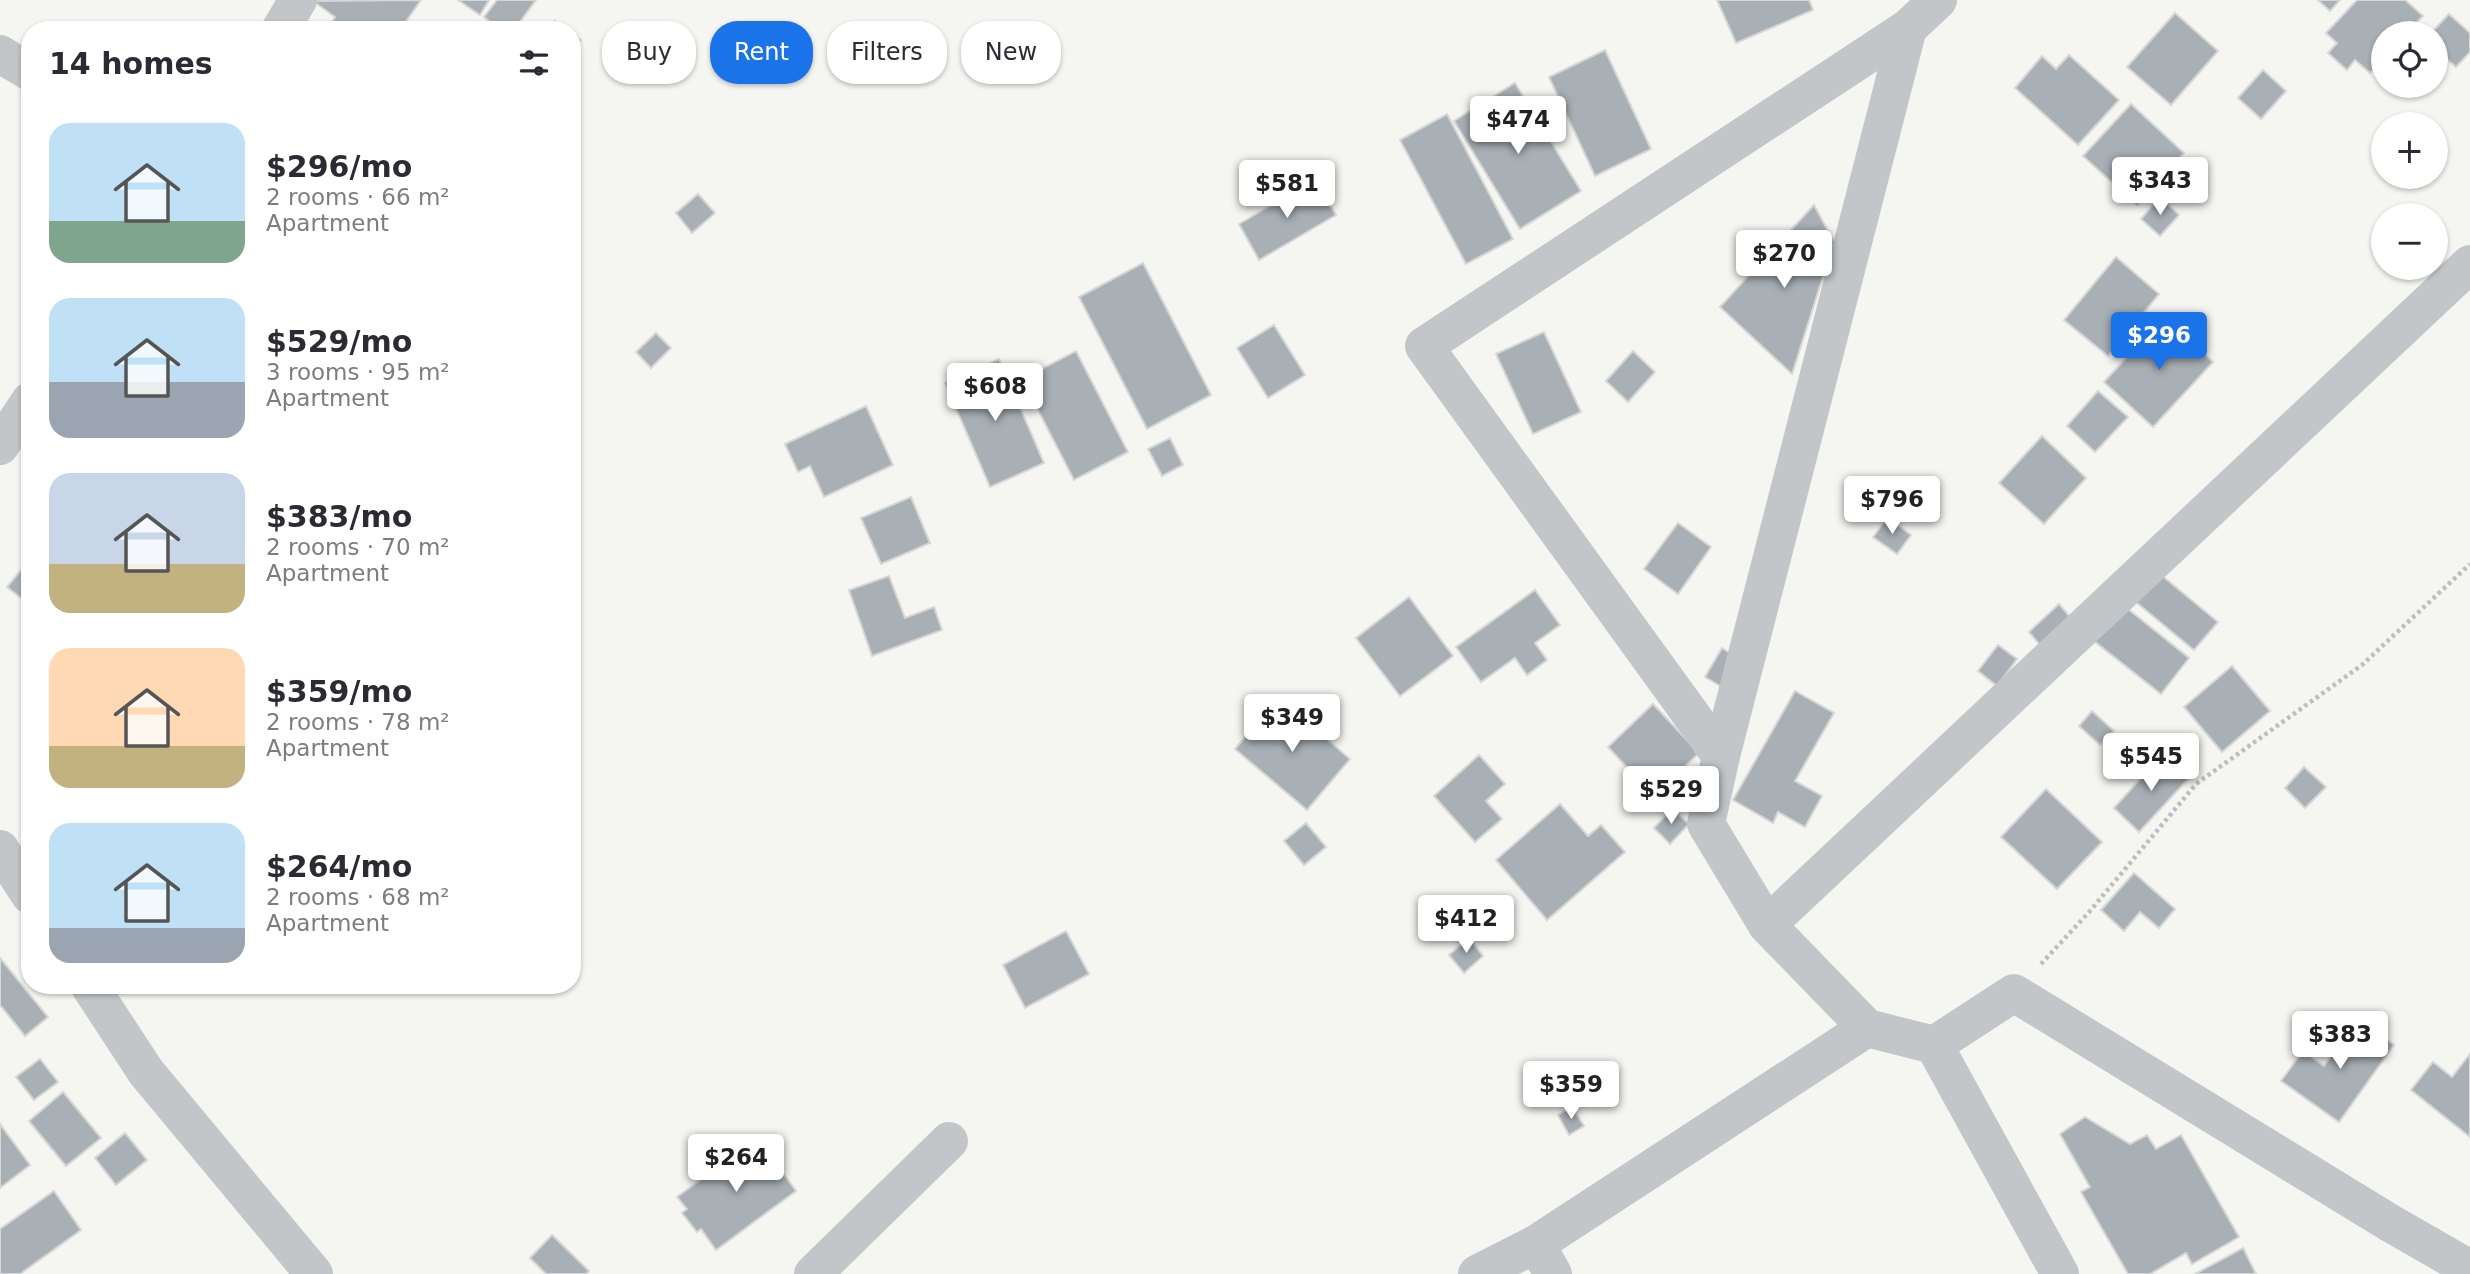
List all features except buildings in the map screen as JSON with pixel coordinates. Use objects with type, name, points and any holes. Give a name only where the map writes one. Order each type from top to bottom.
[{"type":"street","points":[[286,21],[299,0]]},
{"type":"street","points":[[1721,756],[1424,346],[1908,28],[1938,0]]},
{"type":"street","points":[[1908,28],[1721,756],[1706,824],[1767,925],[1867,1028],[1934,1045],[2060,1274]]},
{"type":"street","points":[[0,54],[21,67]]},
{"type":"street","points":[[1767,925],[2470,264]]},
{"type":"street","points":[[0,446],[21,414]]},
{"type":"street","points":[[0,849],[21,881]]},
{"type":"street","points":[[1934,1045],[2014,993],[2470,1269]]},
{"type":"street","points":[[95,994],[146,1072],[314,1274]]},
{"type":"street","points":[[1477,1274],[1544,1259],[1867,1028]]},
{"type":"street","points":[[813,1274],[950,1141]]},
{"type":"path","points":[[2014,993],[2090,911],[2196,784],[2362,665],[2470,564]]}]
